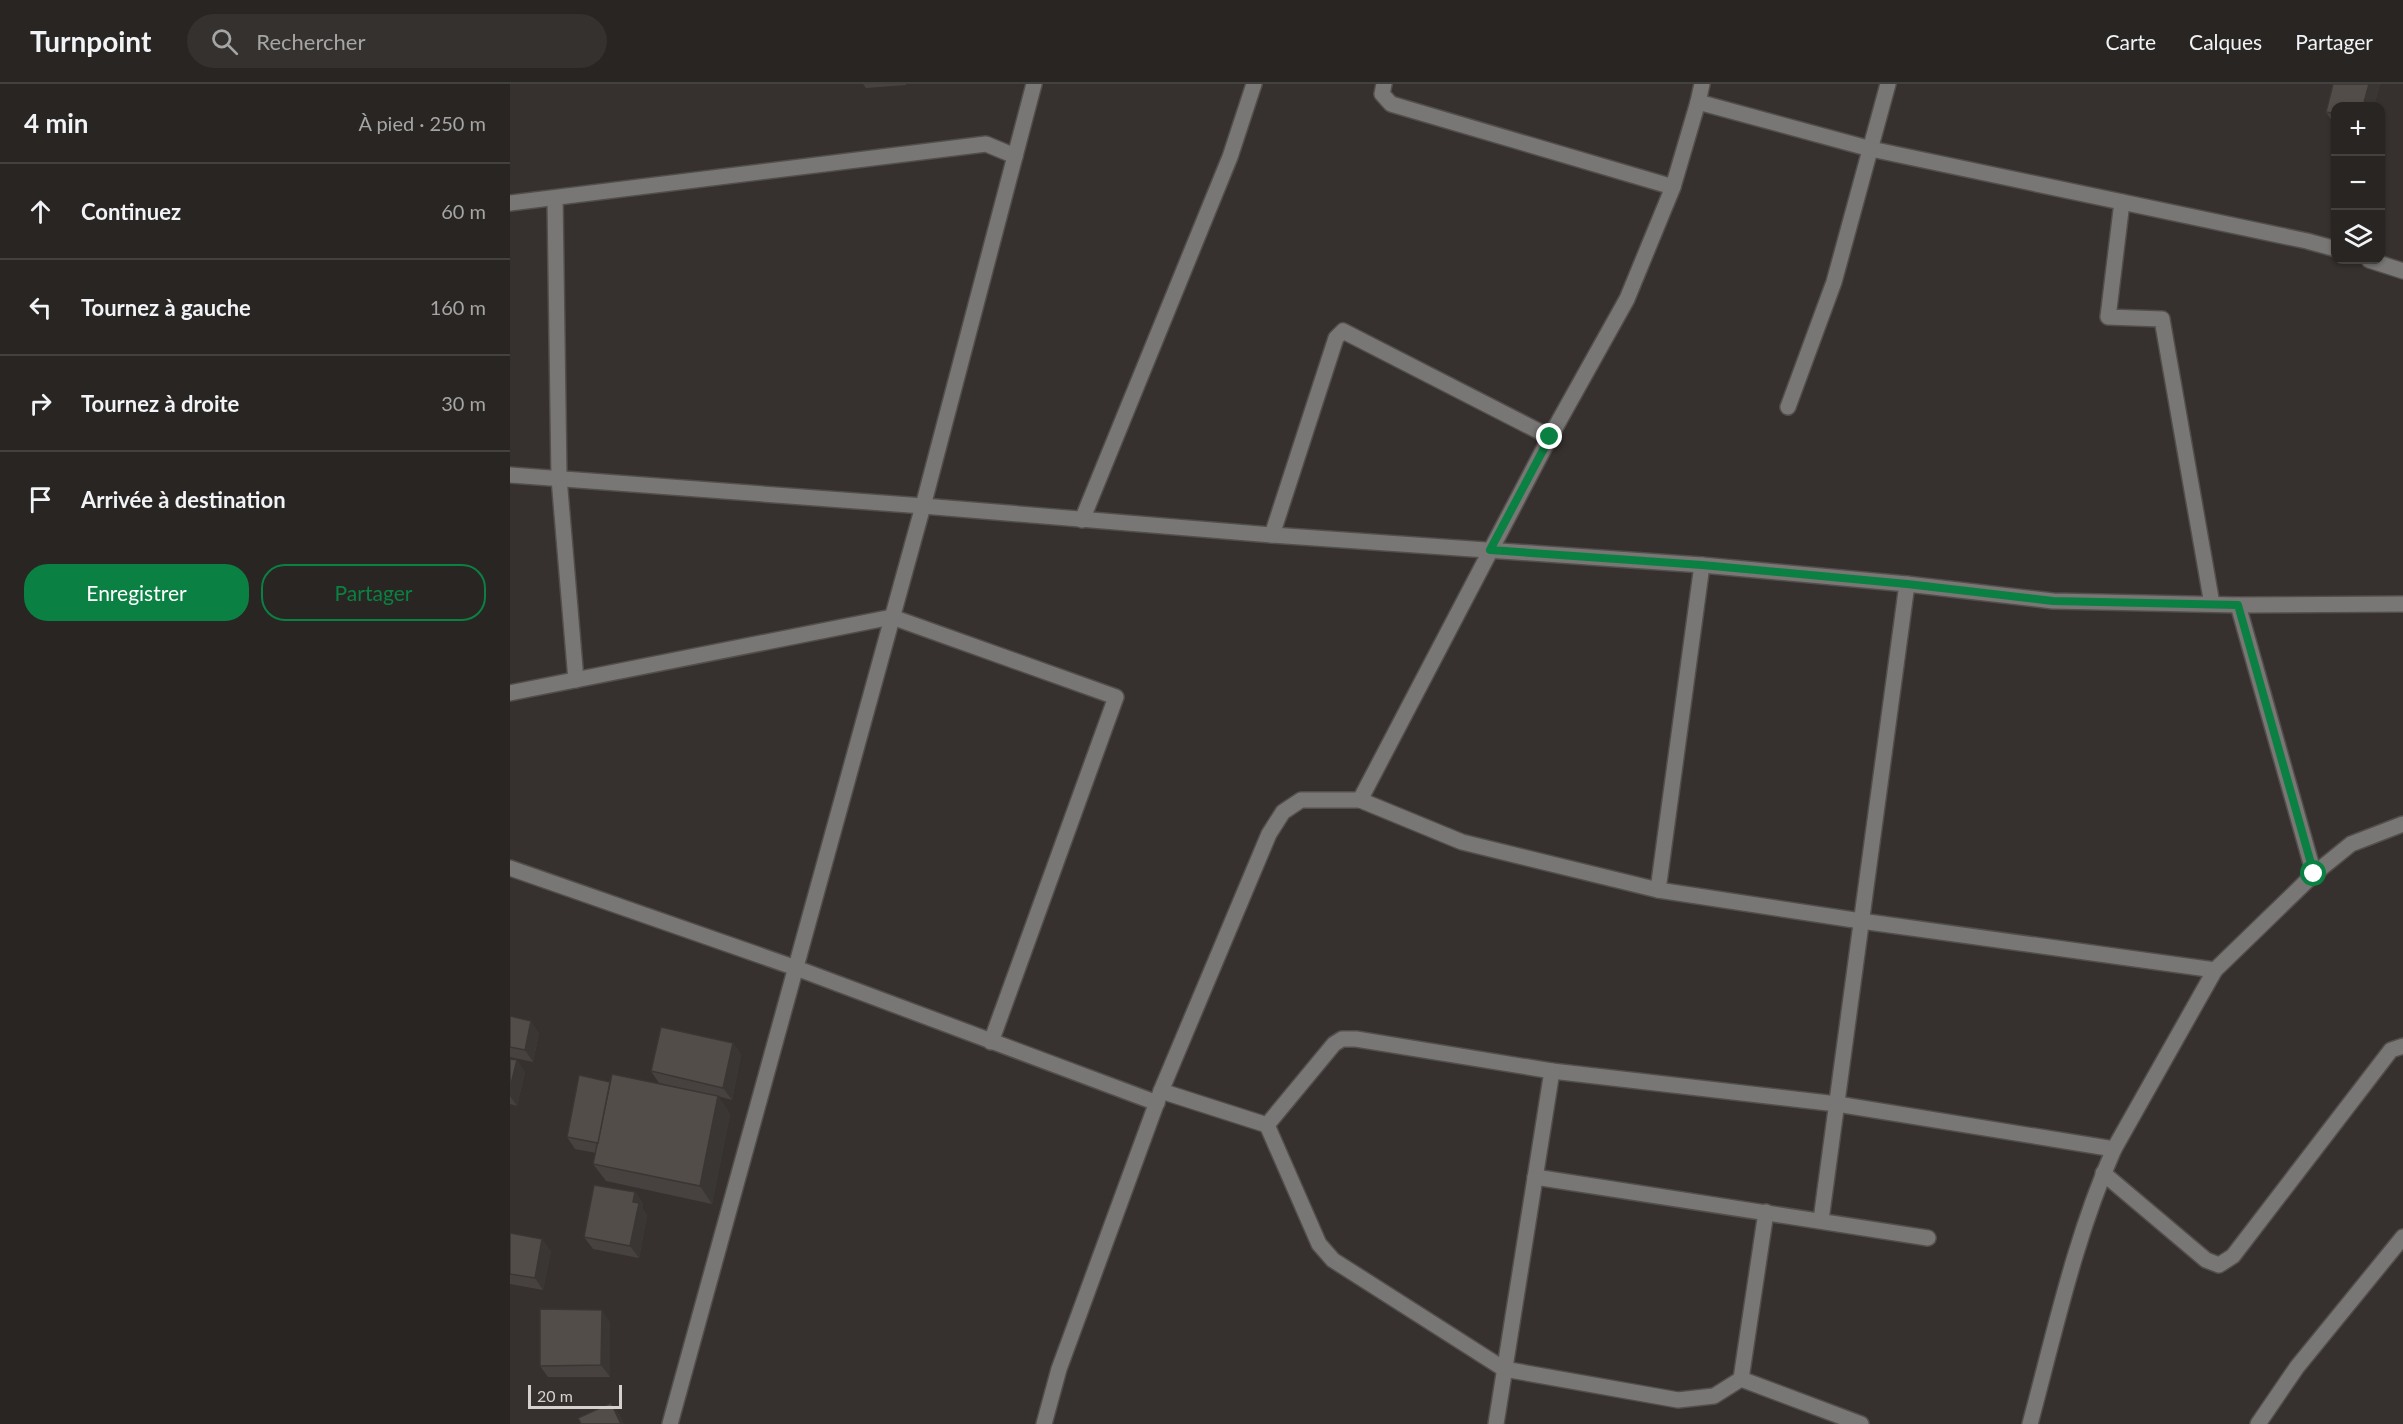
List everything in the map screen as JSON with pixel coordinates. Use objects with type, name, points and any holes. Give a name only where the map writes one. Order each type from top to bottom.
[{"type":"street","points":[[670,1424],[923,506],[1034,84]]},
{"type":"street","points":[[1082,520],[1230,157],[1254,84]]},
{"type":"street","points":[[1384,84],[1382,94],[1391,104],[1673,187]]},
{"type":"street","points":[[1360,800],[1550,437],[1627,299],[1673,187],[1702,84]]},
{"type":"street","points":[[1788,407],[1834,282],[1888,84]]},
{"type":"street","points":[[1698,102],[1871,149],[2331,248]]},
{"type":"street","points":[[510,203],[986,144],[1015,156]]},
{"type":"street","points":[[555,198],[559,478],[576,680]]},
{"type":"street","points":[[2122,202],[2108,317],[2162,319],[2212,604]]},
{"type":"street","points":[[2381,264],[2403,271]]},
{"type":"street","points":[[1272,536],[1336,338],[1343,331],[1550,437]]},
{"type":"street","points":[[510,476],[923,506],[1272,536],[1702,565],[1907,584],[2053,601],[2238,605],[2403,604]]},
{"type":"street","points":[[1658,890],[1702,565]]},
{"type":"street","points":[[1821,1220],[1907,584]]},
{"type":"street","points":[[2238,605],[2314,874]]},
{"type":"street","points":[[510,693],[892,617],[1116,697],[991,1042]]},
{"type":"street","points":[[1044,1424],[1059,1369],[1159,1097],[1269,834],[1282,812],[1301,800],[1360,800],[1462,842],[1658,890],[2215,970]]},
{"type":"street","points":[[2030,1424],[2073,1263],[2103,1173],[2114,1149],[2215,970],[2314,874],[2351,844],[2403,824]]},
{"type":"street","points":[[510,867],[796,968],[991,1042],[1159,1097],[1267,1125]]},
{"type":"street","points":[[1267,1125],[1334,1044],[1342,1039],[1356,1039],[1552,1071],[1837,1104],[2114,1149]]},
{"type":"street","points":[[2103,1173],[2206,1260],[2219,1264],[2233,1256],[2391,1050],[2403,1046]]},
{"type":"street","points":[[1496,1424],[1552,1071]]},
{"type":"street","points":[[1267,1125],[1319,1244],[1333,1260],[1504,1369],[1678,1400],[1714,1396],[1741,1379],[1767,1212]]},
{"type":"street","points":[[1535,1177],[1928,1238]]},
{"type":"street","points":[[2258,1424],[2297,1367],[2403,1237]]},
{"type":"street","points":[[1741,1379],[1861,1424]]},
{"type":"building","points":[[2333,84],[2369,84],[2364,102],[2331,102],[2331,113],[2326,112]]},
{"type":"building","points":[[510,1016],[531,1021],[525,1050],[510,1047]]},
{"type":"building","points":[[661,1027],[733,1043],[723,1088],[651,1071]]},
{"type":"building","points":[[510,1059],[517,1060],[510,1088]]},
{"type":"building","points":[[612,1074],[718,1096],[700,1186],[593,1164]]},
{"type":"building","points":[[579,1075],[610,1082],[598,1143],[567,1137]]},
{"type":"building","points":[[594,1185],[635,1192],[633,1202],[639,1203],[630,1246],[584,1237]]},
{"type":"building","points":[[510,1233],[542,1239],[535,1278],[510,1274]]},
{"type":"building","points":[[540,1309],[602,1310],[601,1365],[540,1366]]},
{"type":"building","points":[[611,1403],[621,1424],[581,1424],[578,1418]]},
{"type":"route","points":[[1550,437],[1490,550],[1702,565],[1907,584],[2053,601],[2238,605],[2314,874]]}]
